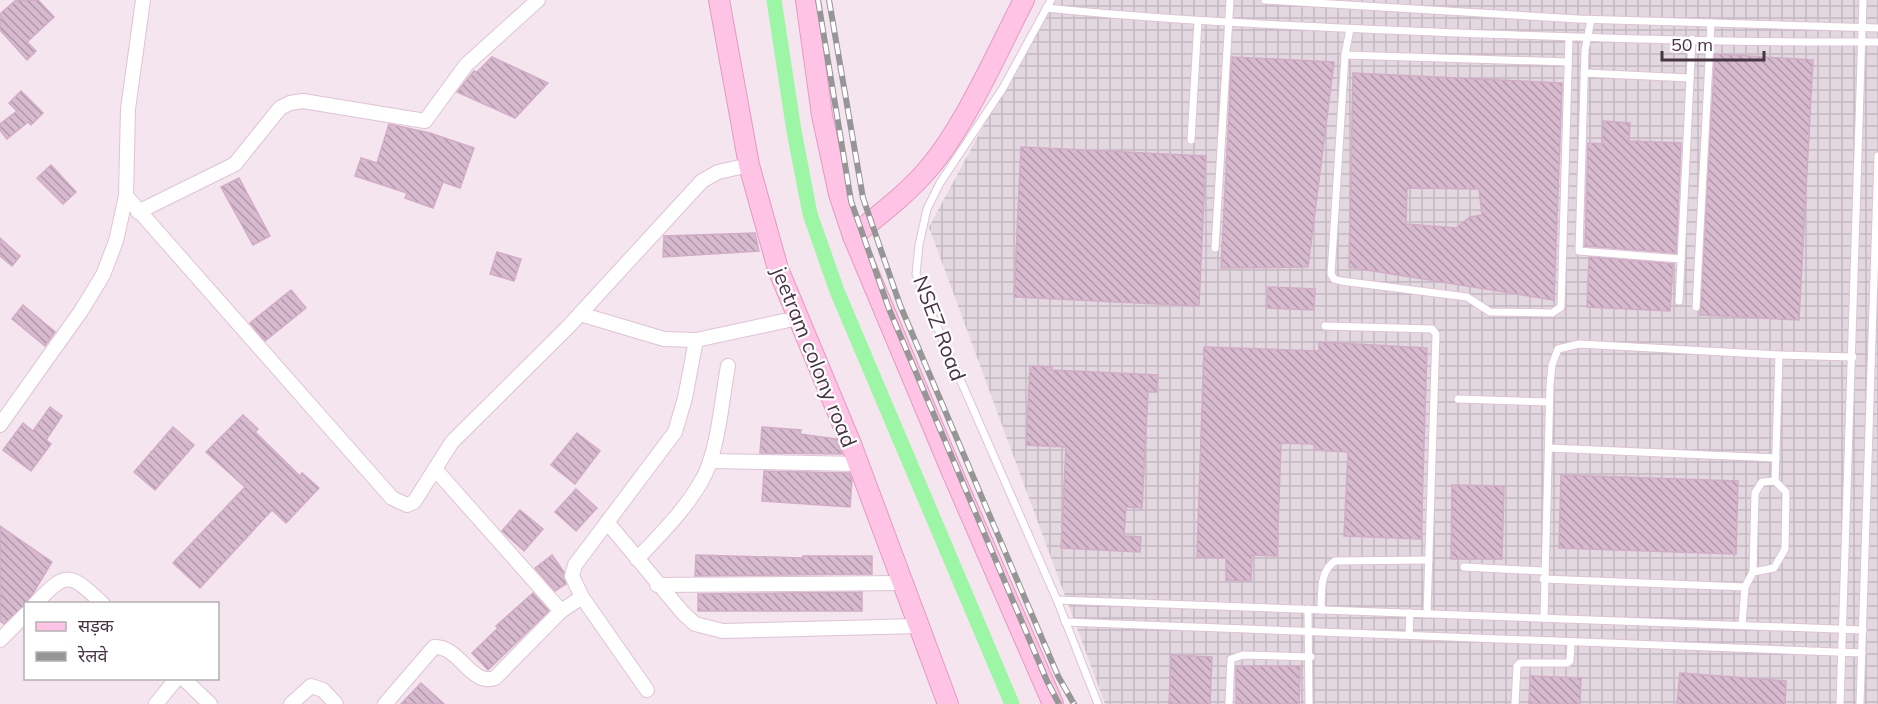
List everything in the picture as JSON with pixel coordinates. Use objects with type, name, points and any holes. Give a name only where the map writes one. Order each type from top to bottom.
[{"type":"street","points":[[0,425],[81,311],[103,275],[116,241],[126,196],[128,109],[143,0]]},
{"type":"street","points":[[138,212],[235,164],[280,108],[290,102],[303,101],[425,121],[466,65],[538,0]]},
{"type":"street","name":"jeetram colony road","points":[[719,0],[749,165],[778,269],[859,464],[947,704]]},
{"type":"street","points":[[806,0],[822,115],[839,194],[853,236],[1053,704]]},
{"type":"street","points":[[853,236],[903,196],[930,167],[951,138],[1024,0]]},
{"type":"street","points":[[126,196],[392,498],[407,505],[414,502],[452,442],[580,314],[702,181],[718,172],[749,165]]},
{"type":"street","points":[[580,314],[664,339],[696,340],[798,318]]},
{"type":"street","points":[[647,690],[582,597],[572,576],[575,565],[675,432],[686,399],[696,340]]},
{"type":"street","points":[[637,559],[664,531],[703,480],[710,461],[728,366]]},
{"type":"street","points":[[710,461],[859,464]]},
{"type":"street","points":[[435,470],[561,611]]},
{"type":"street","points":[[607,522],[657,585],[695,624],[723,631],[919,626]]},
{"type":"street","points":[[36,602],[60,580],[71,579],[83,584],[102,602]]},
{"type":"street","points":[[657,585],[903,583]]},
{"type":"street","points":[[384,704],[434,646],[448,650],[480,678],[488,681],[495,678],[561,611],[582,597]]},
{"type":"street","points":[[0,640],[24,616]]},
{"type":"street","points":[[156,704],[175,680]]},
{"type":"street","points":[[185,680],[210,704]]},
{"type":"street","points":[[291,704],[311,686],[323,690],[336,704]]},
{"type":"lane","name":"NSEZ Road","points":[[1051,0],[1003,88],[933,196],[923,221],[916,274],[1057,600],[1098,704]]},
{"type":"lane","points":[[1215,248],[1230,0]]},
{"type":"lane","points":[[1265,0],[1591,20],[1878,28]]},
{"type":"lane","points":[[1840,704],[1863,0]]},
{"type":"lane","points":[[1046,8],[1198,21],[1350,29],[1588,38],[1878,42]]},
{"type":"lane","points":[[1591,20],[1584,73],[1579,251],[1681,259]]},
{"type":"lane","points":[[1191,140],[1198,21]]},
{"type":"lane","points":[[1696,307],[1711,23]]},
{"type":"lane","points":[[1350,29],[1345,56],[1331,274],[1335,279],[1341,281],[1467,297],[1490,312],[1552,313],[1561,307],[1569,37]]},
{"type":"lane","points":[[1678,301],[1692,39]]},
{"type":"lane","points":[[1345,56],[1568,62]]},
{"type":"lane","points":[[1584,73],[1690,78]]},
{"type":"lane","points":[[1860,704],[1878,156]]},
{"type":"lane","points":[[1325,326],[1432,329],[1436,334],[1427,614]]},
{"type":"lane","points":[[1544,618],[1543,575],[1549,402],[1552,365],[1558,349],[1580,344],[1853,357]]},
{"type":"lane","points":[[1753,572],[1774,568],[1785,549],[1786,492],[1775,481],[1779,355]]},
{"type":"lane","points":[[1458,399],[1549,402]]},
{"type":"lane","points":[[1549,448],[1776,458]]},
{"type":"lane","points":[[1742,625],[1745,587],[1753,572],[1755,493],[1762,482],[1775,481]]},
{"type":"lane","points":[[1321,610],[1324,573],[1335,561],[1429,560]]},
{"type":"lane","points":[[1464,567],[1543,575],[1745,587]]},
{"type":"lane","points":[[1057,600],[1863,630]]},
{"type":"lane","points":[[1308,609],[1311,657],[1310,704]]},
{"type":"lane","points":[[1409,635],[1410,613]]},
{"type":"lane","points":[[1065,622],[1310,630],[1862,654]]},
{"type":"lane","points":[[1515,704],[1517,666],[1520,663],[1567,663],[1570,661],[1571,642]]},
{"type":"lane","points":[[1229,704],[1231,659],[1243,655],[1311,657]]},
{"type":"shaded area","points":[[1056,0],[1878,0],[1878,704],[1105,704],[929,227],[1004,88]]},
{"type":"building","points":[[16,0],[38,0],[54,17],[27,42],[36,51],[27,60],[0,30],[0,14]]},
{"type":"building","points":[[1715,54],[1813,60],[1799,320],[1700,315]]},
{"type":"building","points":[[492,57],[548,83],[515,118],[457,92],[474,71],[477,72]]},
{"type":"building","points":[[1232,57],[1334,62],[1308,267],[1221,268]]},
{"type":"building","points":[[1353,73],[1562,83],[1554,300],[1349,267]],"holes":[[[1407,188],[1479,189],[1482,215],[1470,217],[1456,228],[1406,224]]]},
{"type":"building","points":[[21,91],[43,113],[31,125],[28,122],[7,139],[0,130],[0,124],[17,111],[9,103]]},
{"type":"building","points":[[1603,121],[1630,123],[1629,141],[1681,143],[1676,253],[1585,246],[1588,143],[1602,144]]},
{"type":"building","points":[[389,124],[430,133],[474,148],[460,188],[443,182],[433,208],[405,198],[407,193],[355,176],[361,158],[377,163]]},
{"type":"building","points":[[1021,147],[1206,156],[1199,306],[1014,297]]},
{"type":"building","points":[[51,165],[76,192],[63,204],[37,178]]},
{"type":"building","points":[[239,178],[270,236],[253,245],[221,187]]},
{"type":"building","points":[[755,233],[759,251],[663,257],[664,236]]},
{"type":"building","points":[[0,238],[20,256],[12,266],[0,256]]},
{"type":"building","points":[[497,252],[521,259],[514,281],[490,274]]},
{"type":"building","points":[[1589,257],[1673,264],[1670,311],[1587,307]]},
{"type":"building","points":[[1268,287],[1315,289],[1314,310],[1267,308]]},
{"type":"building","points":[[291,290],[306,308],[265,341],[250,323]]},
{"type":"building","points":[[23,305],[55,332],[45,346],[12,319]]},
{"type":"building","points":[[1319,342],[1427,348],[1421,539],[1344,536],[1348,452],[1314,450],[1314,444],[1281,443],[1277,556],[1252,555],[1251,581],[1226,580],[1226,558],[1197,557],[1204,347],[1319,351]]},
{"type":"building","points":[[1030,366],[1052,367],[1052,370],[1158,375],[1157,392],[1148,392],[1142,508],[1126,507],[1124,536],[1141,537],[1140,552],[1061,548],[1066,447],[1026,445]]},
{"type":"building","points":[[50,407],[62,416],[46,440],[51,444],[31,471],[3,450],[23,423],[33,431]]},
{"type":"building","points":[[243,415],[258,429],[255,432],[300,476],[302,473],[319,488],[286,523],[272,510],[200,588],[173,563],[245,487],[206,452]]},
{"type":"building","points":[[173,427],[194,445],[155,490],[134,472]]},
{"type":"building","points":[[762,427],[801,430],[800,434],[836,439],[842,454],[760,453]]},
{"type":"building","points":[[577,433],[600,451],[575,484],[551,465]]},
{"type":"building","points":[[764,471],[849,473],[852,480],[850,507],[762,501]]},
{"type":"building","points":[[1561,475],[1738,481],[1736,554],[1559,548]]},
{"type":"building","points":[[1452,485],[1504,486],[1502,559],[1451,559]]},
{"type":"building","points":[[576,489],[597,508],[576,531],[555,512]]},
{"type":"building","points":[[520,510],[543,529],[524,551],[502,531]]},
{"type":"building","points":[[0,526],[52,562],[28,602],[24,602],[24,607],[4,624],[0,621]]},
{"type":"building","points":[[552,555],[564,572],[566,584],[555,591],[535,568]]},
{"type":"building","points":[[696,555],[803,558],[803,556],[872,556],[872,574],[695,576]]},
{"type":"building","points":[[862,592],[862,611],[698,611],[698,594]]},
{"type":"building","points":[[533,593],[549,611],[488,670],[472,653],[498,628],[496,626]]},
{"type":"building","points":[[1171,655],[1212,657],[1210,704],[1169,704]]},
{"type":"building","points":[[1236,666],[1300,666],[1299,704],[1236,704]]},
{"type":"building","points":[[1680,673],[1786,681],[1785,704],[1677,704]]},
{"type":"building","points":[[1530,676],[1581,678],[1580,704],[1529,704]]},
{"type":"building","points":[[421,683],[444,704],[401,704]]},
{"type":"waterway","points":[[774,0],[794,131],[810,214],[837,291],[1012,704]]},
{"type":"railway","points":[[818,0],[851,201],[889,309],[1047,681],[1059,704]]},
{"type":"railway","points":[[829,0],[863,198],[900,305],[1058,676],[1074,704]]}]
